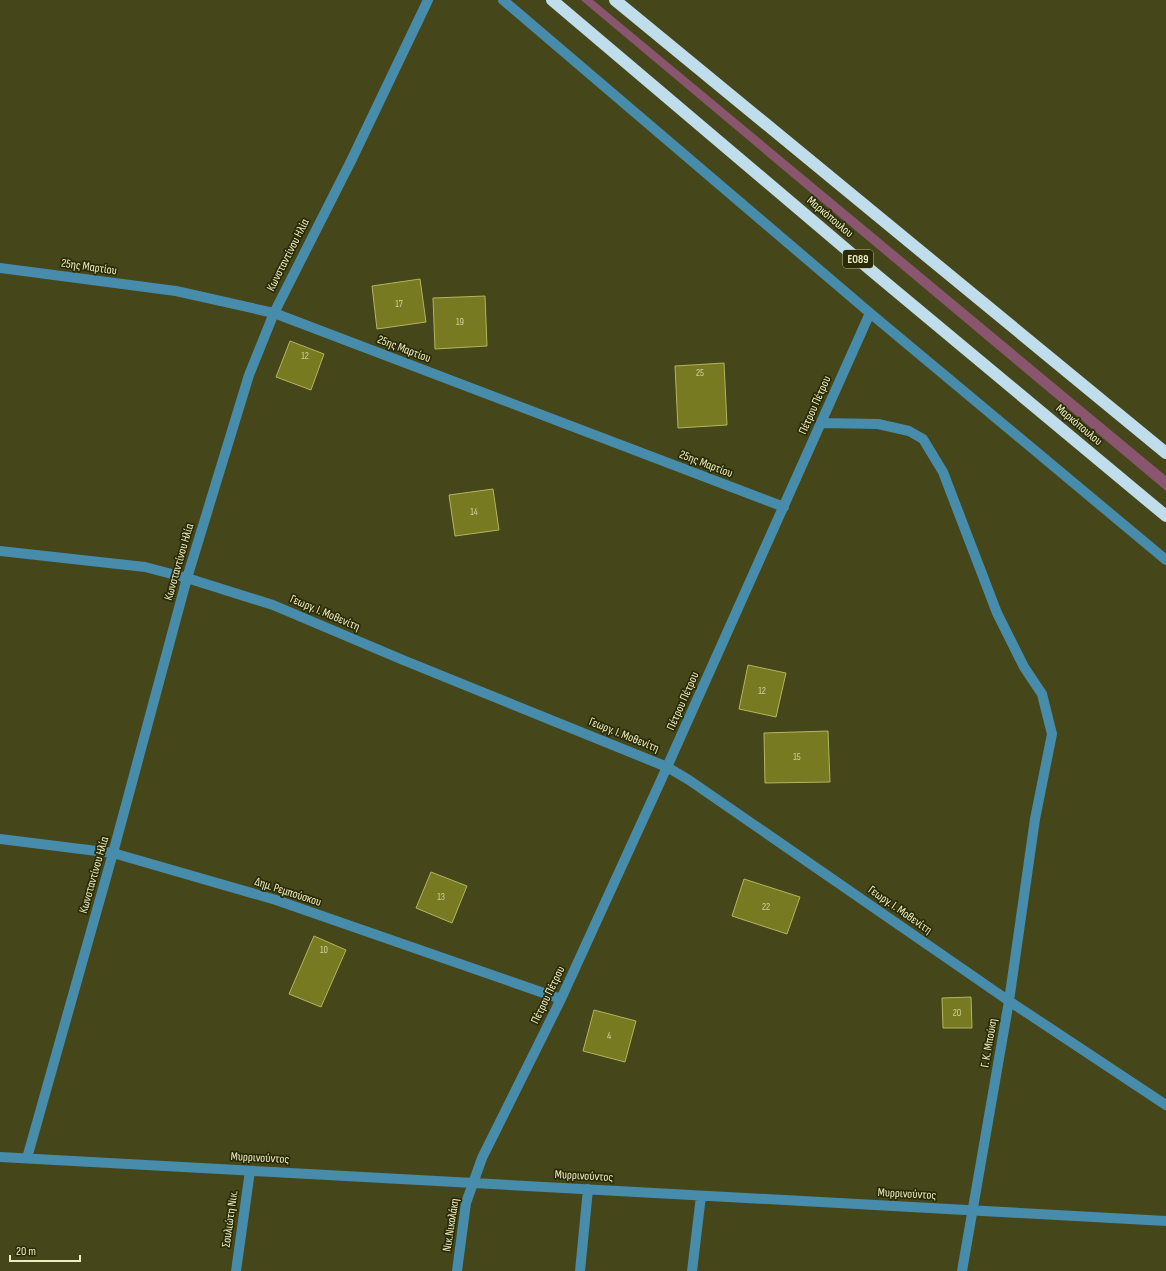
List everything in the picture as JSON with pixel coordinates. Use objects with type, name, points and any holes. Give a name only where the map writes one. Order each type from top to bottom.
[{"type":"highway","name":"Μαρκόπουλου","points":[[552,0],[867,267],[1166,516]]},
{"type":"highway","points":[[615,0],[1166,453]]},
{"type":"street","name":"Κωνσταντίνου Ηλία","points":[[27,1158],[113,854],[187,578],[249,375],[274,313],[351,161],[428,0]]},
{"type":"street","points":[[503,0],[870,313],[1166,560]]},
{"type":"street","name":"25ης Μαρτίου","points":[[0,268],[176,291],[274,313],[784,507]]},
{"type":"street","name":"Πέτρου Πέτρου","points":[[474,1183],[482,1158],[560,999],[668,767],[870,313]]},
{"type":"street","name":"Γ. Κ. Μπούκη","points":[[822,423],[878,424],[909,431],[923,439],[943,472],[997,613],[1024,666],[1042,694],[1052,734],[1034,819],[1009,1001],[962,1271]]},
{"type":"street","points":[[1154,442],[1166,448]]},
{"type":"street","name":"Γεωργ. Ι. Μοθενίτη","points":[[0,552],[145,567],[187,578],[273,605],[403,660],[668,767],[1009,1001],[1166,1105]]},
{"type":"street","name":"Δημ. Ρεμπούσκου","points":[[0,840],[113,854],[276,900],[560,999]]},
{"type":"street","name":"Μυρρινούντος","points":[[2,1154],[27,1158],[250,1171],[1166,1221]]},
{"type":"street","name":"Σουλιώτη Νικ.","points":[[236,1271],[250,1171]]},
{"type":"street","name":"Νικ.Νικολάκη","points":[[457,1271],[466,1203],[474,1183]]},
{"type":"street","points":[[580,1271],[588,1189]]},
{"type":"street","points":[[692,1271],[701,1196]]},
{"type":"shaded area","points":[[581,0],[593,0],[1166,476],[1166,491]]},
{"type":"building","points":[[420,279],[426,322],[377,329],[372,286]]},
{"type":"building","points":[[485,296],[487,346],[435,349],[433,298]]},
{"type":"building","points":[[290,341],[324,354],[311,390],[276,377]]},
{"type":"building","points":[[724,363],[727,425],[678,428],[675,366]]},
{"type":"building","points":[[493,489],[499,530],[455,536],[449,495]]},
{"type":"building","points":[[748,665],[786,673],[776,717],[739,709]]},
{"type":"building","points":[[828,731],[830,782],[765,783],[764,733]]},
{"type":"building","points":[[431,872],[467,886],[452,923],[416,908]]},
{"type":"building","points":[[744,879],[800,897],[787,934],[732,916]]},
{"type":"building","points":[[314,936],[346,950],[321,1007],[289,994]]},
{"type":"building","points":[[971,997],[972,1028],[943,1028],[942,998]]},
{"type":"building","points":[[594,1010],[636,1021],[625,1062],[583,1051]]}]
